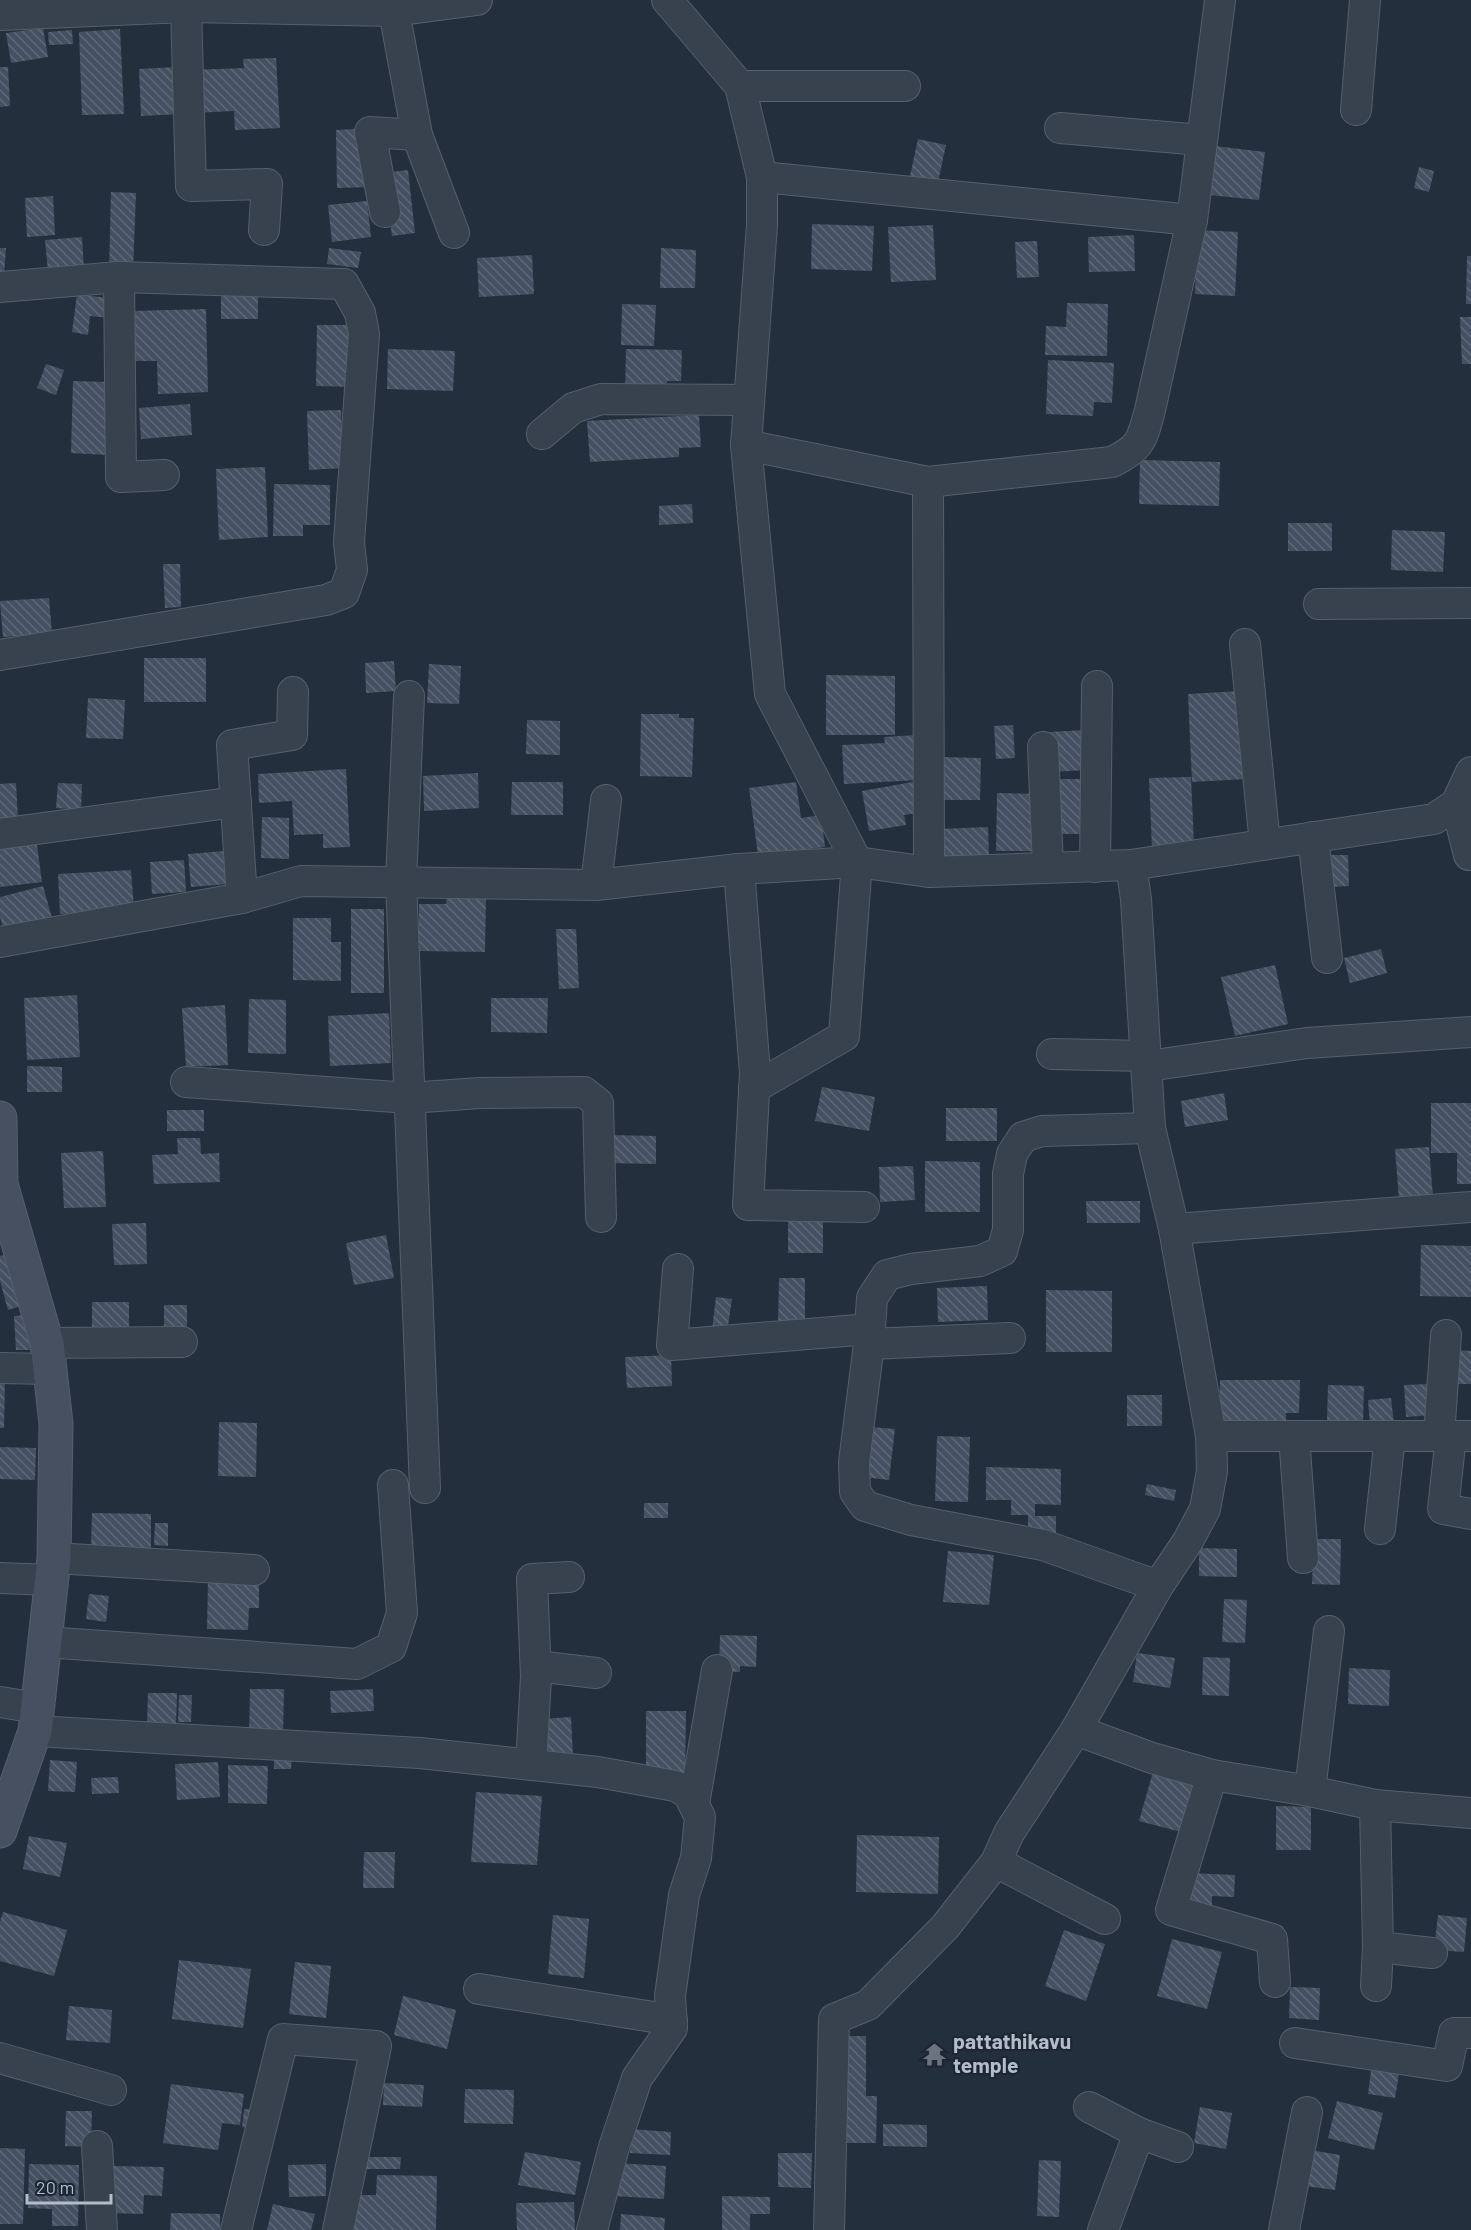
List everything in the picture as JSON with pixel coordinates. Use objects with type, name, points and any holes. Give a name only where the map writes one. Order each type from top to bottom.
[{"type":"street","points":[[0,15],[166,5],[394,11],[477,0]]},
{"type":"street","points":[[667,0],[740,86],[762,177],[762,225],[746,445],[770,694],[857,862],[844,1036],[754,1088]]},
{"type":"street","points":[[746,445],[928,482],[1112,462],[1131,453],[1143,434],[1150,410],[1192,220],[1220,0]]},
{"type":"street","points":[[1356,110],[1365,0]]},
{"type":"street","points":[[166,5],[191,186],[267,184],[264,230]]},
{"type":"street","points":[[394,11],[417,135],[454,233]]},
{"type":"street","points":[[740,86],[905,86]]},
{"type":"street","points":[[1060,128],[1202,140]]},
{"type":"street","points":[[385,212],[370,132],[417,135]]},
{"type":"street","points":[[762,177],[1192,220]]},
{"type":"street","points":[[119,277],[121,477],[164,475]]},
{"type":"street","points":[[0,287],[119,277],[344,284],[360,313],[364,334],[349,542],[352,570],[344,593],[326,600],[0,655]]},
{"type":"street","points":[[542,434],[573,408],[601,399],[749,400]]},
{"type":"street","points":[[928,482],[929,872]]},
{"type":"street","points":[[1319,604],[1471,603]]},
{"type":"street","points":[[1245,644],[1265,844]]},
{"type":"street","points":[[1095,867],[1097,686]]},
{"type":"street","points":[[242,898],[232,745],[292,735],[293,692]]},
{"type":"street","points":[[409,696],[401,881],[425,1488]]},
{"type":"street","points":[[1043,747],[1048,866]]},
{"type":"street","points":[[0,942],[242,898],[301,881],[596,885],[739,869],[857,862],[929,872],[1048,866],[1131,865],[1434,819],[1456,804],[1471,772]]},
{"type":"street","points":[[596,885],[606,800]]},
{"type":"street","points":[[0,834],[236,802]]},
{"type":"street","points":[[1456,804],[1469,855],[1471,855]]},
{"type":"street","points":[[1313,837],[1327,958]]},
{"type":"street","points":[[829,2230],[834,2019],[868,2005],[945,1927],[996,1862],[1009,1833],[1076,1730],[1205,1509],[1212,1472],[1211,1436],[1174,1229],[1150,1128],[1136,899],[1131,865]]},
{"type":"street","points":[[739,869],[755,1073],[748,1205],[864,1207]]},
{"type":"street","points":[[1052,1053],[1147,1061],[1307,1043],[1471,1032]]},
{"type":"street","points":[[186,1082],[409,1098],[480,1093],[584,1092],[598,1103],[601,1217]]},
{"type":"street","points":[[0,1120],[1,1184],[8,1241],[48,1356],[56,1424],[53,1569],[36,1720],[0,1831]]},
{"type":"street","points":[[1150,1128],[1042,1131],[1023,1137],[1012,1154],[1008,1174],[1008,1230],[1002,1251],[980,1261],[911,1269],[887,1275],[872,1298],[870,1336],[854,1462],[855,1492],[865,1506],[911,1520],[1043,1545],[1158,1586]]},
{"type":"street","points":[[1174,1229],[1471,1207]]},
{"type":"street","points":[[678,1269],[672,1345],[870,1336],[1010,1338]]},
{"type":"street","points":[[1446,1335],[1454,1436],[1443,1509],[1471,1514]]},
{"type":"street","points":[[0,1368],[48,1356],[182,1342]]},
{"type":"street","points":[[1211,1436],[1454,1436]]},
{"type":"street","points":[[1294,1436],[1303,1558]]},
{"type":"street","points":[[1380,1529],[1390,1436]]},
{"type":"street","points":[[45,1642],[357,1664],[391,1647],[402,1613],[393,1485]]},
{"type":"street","points":[[0,1578],[53,1569],[254,1570]]},
{"type":"street","points":[[531,1765],[536,1666],[532,1579],[569,1577]]},
{"type":"street","points":[[1310,1791],[1329,1631]]},
{"type":"street","points":[[536,1666],[596,1673]]},
{"type":"street","points":[[694,1804],[717,1670]]},
{"type":"street","points":[[0,1702],[36,1720],[420,1753],[598,1772],[675,1786],[688,1793],[700,1817],[696,1858],[684,1895],[678,1931],[670,1996],[672,2028],[637,2078],[614,2147],[592,2230]]},
{"type":"street","points":[[1076,1730],[1152,1758],[1212,1774],[1375,1805],[1471,1813]]},
{"type":"street","points":[[1212,1774],[1171,1910],[1272,1939],[1275,1982]]},
{"type":"street","points":[[1375,1805],[1378,1947],[1376,1986]]},
{"type":"street","points":[[996,1862],[1106,1919]]},
{"type":"street","points":[[1378,1947],[1432,1953]]},
{"type":"street","points":[[479,1989],[672,2020]]},
{"type":"street","points":[[1295,2043],[1447,2066],[1454,2033],[1471,2033]]},
{"type":"street","points":[[236,2230],[283,2039],[376,2046],[338,2230]]},
{"type":"street","points":[[0,2058],[111,2090]]},
{"type":"street","points":[[1089,2107],[1138,2133],[1178,2147]]},
{"type":"street","points":[[1284,2230],[1307,2112]]},
{"type":"street","points":[[1103,2230],[1138,2133]]},
{"type":"street","points":[[97,2146],[102,2230]]},
{"type":"building","points":[[43,28],[48,57],[11,63],[6,33]]},
{"type":"building","points":[[120,29],[124,114],[82,115],[79,32]]},
{"type":"building","points":[[72,30],[73,44],[49,45],[48,32]]},
{"type":"building","points":[[276,58],[280,128],[235,130],[234,111],[193,113],[191,70],[244,68],[243,59]]},
{"type":"building","points":[[0,67],[8,67],[10,106],[0,107]]},
{"type":"building","points":[[177,67],[180,114],[141,116],[139,69]]},
{"type":"building","points":[[370,128],[372,187],[337,188],[336,130]]},
{"type":"building","points":[[918,139],[946,145],[938,182],[910,176]]},
{"type":"building","points":[[1215,146],[1265,152],[1259,200],[1209,195]]},
{"type":"building","points":[[1419,167],[1434,171],[1429,192],[1414,188]]},
{"type":"building","points":[[408,170],[415,233],[392,236],[384,173]]},
{"type":"building","points":[[111,192],[136,193],[133,271],[109,271]]},
{"type":"building","points":[[53,196],[55,235],[27,237],[25,198]]},
{"type":"building","points":[[367,201],[371,237],[332,242],[328,205]]},
{"type":"building","points":[[812,224],[874,226],[872,271],[811,269]]},
{"type":"building","points":[[933,225],[936,280],[891,282],[888,227]]},
{"type":"building","points":[[1197,230],[1238,232],[1235,296],[1195,294]]},
{"type":"building","points":[[1134,235],[1135,271],[1089,272],[1088,237]]},
{"type":"building","points":[[82,237],[84,268],[48,271],[45,240]]},
{"type":"building","points":[[1037,241],[1039,277],[1017,278],[1015,242]]},
{"type":"building","points":[[0,248],[6,248],[4,276],[0,276]]},
{"type":"building","points":[[329,248],[361,252],[358,268],[327,264]]},
{"type":"building","points":[[661,248],[696,250],[695,288],[660,288]]},
{"type":"building","points":[[532,255],[534,294],[479,297],[477,258]]},
{"type":"building","points":[[1467,256],[1471,256],[1471,304],[1466,304]]},
{"type":"building","points":[[221,285],[258,285],[258,319],[221,319]]},
{"type":"building","points":[[77,294],[114,299],[111,318],[90,316],[88,335],[72,332]]},
{"type":"building","points":[[1067,303],[1108,304],[1107,356],[1045,355],[1046,326],[1066,327]]},
{"type":"building","points":[[622,304],[656,305],[654,346],[621,345]]},
{"type":"building","points":[[206,309],[208,392],[158,394],[157,361],[133,361],[131,311]]},
{"type":"building","points":[[1460,317],[1471,317],[1471,364],[1462,364]]},
{"type":"building","points":[[317,325],[352,325],[352,387],[316,386]]},
{"type":"building","points":[[388,349],[455,351],[453,391],[387,389]]},
{"type":"building","points":[[626,349],[682,350],[681,381],[667,381],[666,395],[625,395]]},
{"type":"building","points":[[1048,360],[1114,363],[1112,403],[1094,402],[1093,416],[1046,414]]},
{"type":"building","points":[[46,364],[64,370],[56,395],[37,388]]},
{"type":"building","points":[[73,381],[109,382],[107,455],[71,453]]},
{"type":"building","points":[[190,404],[192,435],[141,439],[139,408]]},
{"type":"building","points":[[341,410],[343,468],[309,470],[307,411]]},
{"type":"building","points":[[699,415],[701,447],[679,448],[679,457],[590,462],[587,421]]},
{"type":"building","points":[[1140,460],[1220,462],[1219,506],[1139,504]]},
{"type":"building","points":[[265,467],[268,537],[219,540],[216,469]]},
{"type":"building","points":[[274,484],[330,485],[330,525],[303,525],[303,536],[273,536]]},
{"type":"building","points":[[692,504],[693,523],[659,525],[659,506]]},
{"type":"building","points":[[1288,523],[1332,523],[1332,551],[1288,551]]},
{"type":"building","points":[[1392,530],[1445,532],[1443,572],[1391,570]]},
{"type":"building","points":[[163,564],[180,564],[181,607],[165,608]]},
{"type":"building","points":[[49,598],[52,634],[3,637],[0,601]]},
{"type":"building","points":[[144,658],[206,658],[206,702],[144,702]]},
{"type":"building","points":[[394,661],[396,691],[366,693],[365,663]]},
{"type":"building","points":[[429,664],[461,666],[459,704],[427,703]]},
{"type":"building","points":[[826,675],[895,676],[895,735],[826,735]]},
{"type":"building","points":[[1241,691],[1246,779],[1192,782],[1188,694]]},
{"type":"building","points":[[88,698],[125,700],[123,739],[86,738]]},
{"type":"building","points":[[641,714],[679,714],[679,718],[694,718],[692,777],[640,776]]},
{"type":"building","points":[[527,720],[560,721],[560,755],[526,754]]},
{"type":"building","points":[[1013,725],[1015,758],[996,759],[994,726]]},
{"type":"building","points":[[1085,730],[1088,770],[1052,772],[1049,732]]},
{"type":"building","points":[[916,735],[919,780],[844,784],[842,745],[885,743],[884,737]]},
{"type":"building","points":[[940,757],[981,758],[980,800],[940,800]]},
{"type":"building","points":[[346,769],[350,847],[323,848],[323,834],[294,835],[292,801],[259,803],[258,774]]},
{"type":"building","points":[[478,773],[479,808],[424,811],[423,776]]},
{"type":"building","points":[[1191,777],[1194,846],[1152,848],[1149,778]]},
{"type":"building","points":[[1055,779],[1086,779],[1086,834],[1054,834]]},
{"type":"building","points":[[918,781],[923,812],[904,815],[906,825],[869,831],[862,791]]},
{"type":"building","points":[[512,782],[563,782],[563,815],[511,815]]},
{"type":"building","points":[[796,782],[801,818],[821,815],[825,847],[758,855],[749,788]]},
{"type":"building","points":[[16,783],[18,819],[0,820],[0,784]]},
{"type":"building","points":[[58,783],[82,784],[81,810],[56,808]]},
{"type":"building","points":[[997,793],[1038,794],[1037,851],[996,851]]},
{"type":"building","points":[[262,817],[289,818],[289,859],[261,858]]},
{"type":"building","points":[[988,827],[989,859],[940,861],[939,829]]},
{"type":"building","points":[[36,838],[42,882],[0,887],[0,843]]},
{"type":"building","points":[[237,850],[240,883],[191,887],[188,854]]},
{"type":"building","points":[[1328,855],[1348,855],[1349,886],[1330,887]]},
{"type":"building","points":[[184,860],[186,892],[152,894],[150,862]]},
{"type":"building","points":[[131,870],[134,910],[60,914],[58,874]]},
{"type":"building","points":[[43,886],[52,918],[4,931],[0,917],[0,897]]},
{"type":"building","points":[[447,895],[486,896],[485,952],[419,951],[419,904],[446,904]]},
{"type":"building","points":[[351,909],[384,909],[384,993],[351,993]]},
{"type":"building","points":[[293,918],[331,918],[331,942],[341,942],[341,981],[293,980]]},
{"type":"building","points":[[556,929],[576,929],[579,988],[559,989]]},
{"type":"building","points":[[1381,949],[1387,973],[1350,983],[1344,958]]},
{"type":"building","points":[[1275,965],[1288,1024],[1235,1036],[1221,977]]},
{"type":"building","points":[[77,995],[80,1057],[27,1060],[24,998]]},
{"type":"building","points":[[491,998],[548,998],[547,1033],[491,1032]]},
{"type":"building","points":[[249,999],[286,1000],[286,1054],[248,1053]]},
{"type":"building","points":[[225,1005],[228,1065],[186,1067],[182,1008]]},
{"type":"building","points":[[389,1013],[391,1063],[330,1066],[328,1016]]},
{"type":"building","points":[[27,1066],[62,1067],[62,1092],[27,1092]]},
{"type":"building","points":[[822,1087],[875,1097],[869,1131],[815,1121]]},
{"type":"building","points":[[1224,1093],[1228,1120],[1185,1127],[1181,1101]]},
{"type":"building","points":[[1431,1103],[1471,1103],[1471,1184],[1457,1184],[1457,1153],[1431,1153]]},
{"type":"building","points":[[946,1108],[997,1108],[997,1141],[946,1141]]},
{"type":"building","points":[[167,1110],[204,1110],[204,1131],[167,1131]]},
{"type":"building","points":[[608,1135],[656,1136],[656,1164],[608,1163]]},
{"type":"building","points":[[177,1138],[200,1138],[201,1154],[219,1153],[220,1182],[154,1184],[152,1155],[178,1154]]},
{"type":"building","points":[[1429,1147],[1433,1197],[1399,1199],[1395,1149]]},
{"type":"building","points":[[103,1151],[106,1207],[64,1208],[61,1153]]},
{"type":"building","points":[[925,1161],[980,1162],[980,1212],[925,1212]]},
{"type":"building","points":[[913,1166],[915,1200],[880,1202],[879,1167]]},
{"type":"building","points":[[1086,1201],[1140,1201],[1140,1223],[1087,1223]]},
{"type":"building","points":[[788,1219],[823,1219],[823,1253],[788,1253]]},
{"type":"building","points":[[146,1223],[147,1264],[114,1265],[112,1224]]},
{"type":"building","points":[[386,1235],[394,1278],[354,1285],[346,1243]]},
{"type":"building","points":[[1421,1245],[1471,1246],[1471,1297],[1420,1296]]},
{"type":"building","points":[[11,1253],[25,1305],[8,1310],[0,1281],[0,1256]]},
{"type":"building","points":[[779,1278],[805,1278],[805,1326],[778,1325]]},
{"type":"building","points":[[987,1286],[988,1320],[938,1322],[937,1288]]},
{"type":"building","points":[[1046,1290],[1112,1291],[1112,1352],[1046,1352]]},
{"type":"building","points":[[716,1297],[732,1299],[727,1332],[712,1330]]},
{"type":"building","points":[[92,1302],[129,1302],[129,1328],[92,1328]]},
{"type":"building","points":[[164,1305],[187,1305],[187,1327],[164,1326]]},
{"type":"building","points":[[29,1315],[31,1350],[16,1350],[14,1316]]},
{"type":"building","points":[[1457,1350],[1471,1351],[1471,1384],[1456,1384]]},
{"type":"building","points":[[671,1355],[672,1386],[627,1388],[625,1357]]},
{"type":"building","points":[[0,1378],[5,1378],[4,1428],[0,1428]]},
{"type":"building","points":[[1220,1380],[1300,1380],[1299,1413],[1286,1413],[1286,1428],[1219,1427]]},
{"type":"building","points":[[1431,1384],[1433,1415],[1406,1417],[1404,1385]]},
{"type":"building","points":[[1328,1385],[1364,1386],[1363,1424],[1327,1422]]},
{"type":"building","points":[[1127,1395],[1162,1395],[1162,1426],[1127,1426]]},
{"type":"building","points":[[1391,1398],[1394,1424],[1370,1426],[1368,1400]]},
{"type":"building","points":[[219,1422],[257,1423],[256,1477],[218,1476]]},
{"type":"building","points":[[869,1427],[895,1429],[889,1480],[863,1477]]},
{"type":"building","points":[[937,1436],[970,1437],[968,1502],[935,1501]]},
{"type":"building","points":[[0,1447],[36,1448],[35,1480],[0,1479]]},
{"type":"building","points":[[986,1467],[1061,1469],[1061,1505],[1035,1504],[1035,1516],[1056,1516],[1056,1536],[1028,1536],[1028,1515],[1011,1515],[1011,1500],[986,1500]]},
{"type":"building","points":[[1147,1484],[1176,1490],[1174,1501],[1145,1495]]},
{"type":"building","points":[[644,1503],[668,1503],[668,1518],[644,1518]]},
{"type":"building","points":[[92,1513],[151,1514],[151,1552],[91,1551]]},
{"type":"building","points":[[155,1523],[168,1523],[168,1546],[154,1545]]},
{"type":"building","points":[[1314,1539],[1341,1539],[1340,1585],[1312,1584]]},
{"type":"building","points":[[1199,1548],[1237,1549],[1237,1577],[1199,1576]]},
{"type":"building","points":[[948,1551],[994,1555],[989,1605],[943,1602]]},
{"type":"building","points":[[208,1580],[259,1581],[259,1608],[249,1608],[248,1630],[207,1629]]},
{"type":"building","points":[[89,1594],[109,1596],[106,1622],[86,1619]]},
{"type":"building","points":[[1224,1599],[1247,1600],[1245,1643],[1222,1642]]},
{"type":"building","points":[[720,1635],[757,1636],[756,1667],[740,1666],[740,1672],[719,1671]]},
{"type":"building","points":[[1137,1653],[1175,1658],[1170,1688],[1133,1682]]},
{"type":"building","points":[[1203,1657],[1230,1658],[1229,1696],[1202,1695]]},
{"type":"building","points":[[1349,1668],[1390,1670],[1389,1706],[1348,1704]]},
{"type":"building","points":[[250,1689],[284,1689],[283,1738],[249,1737]]},
{"type":"building","points":[[373,1689],[374,1711],[331,1713],[330,1691]]},
{"type":"building","points":[[148,1693],[177,1693],[176,1725],[147,1724]]},
{"type":"building","points":[[179,1695],[192,1695],[191,1722],[178,1722]]},
{"type":"building","points":[[646,1711],[686,1711],[685,1775],[646,1775]]},
{"type":"building","points":[[571,1717],[573,1758],[542,1760],[540,1719]]},
{"type":"building","points":[[274,1758],[292,1758],[291,1769],[274,1769]]},
{"type":"building","points":[[50,1760],[77,1762],[75,1792],[48,1791]]},
{"type":"building","points":[[218,1762],[220,1797],[177,1800],[175,1764]]},
{"type":"building","points":[[228,1765],[268,1766],[267,1804],[228,1803]]},
{"type":"building","points":[[1155,1765],[1200,1777],[1185,1833],[1139,1821]]},
{"type":"building","points":[[118,1777],[119,1793],[92,1794],[91,1778]]},
{"type":"building","points":[[476,1792],[542,1796],[537,1865],[471,1862]]},
{"type":"building","points":[[1276,1806],[1311,1807],[1311,1850],[1276,1850]]},
{"type":"building","points":[[857,1835],[939,1837],[938,1894],[856,1892]]},
{"type":"building","points":[[29,1836],[67,1843],[60,1877],[23,1869]]},
{"type":"building","points":[[364,1852],[395,1852],[394,1888],[363,1888]]},
{"type":"building","points":[[1189,1873],[1235,1875],[1234,1897],[1212,1896],[1212,1906],[1188,1905]]},
{"type":"building","points":[[3,1912],[67,1930],[54,1976],[0,1961],[0,1922]]},
{"type":"building","points":[[553,1915],[589,1919],[584,1978],[548,1974]]},
{"type":"building","points":[[1438,1915],[1467,1918],[1464,1952],[1434,1950]]},
{"type":"building","points":[[1064,1930],[1105,1944],[1086,2001],[1045,1986]]},
{"type":"building","points":[[1172,1939],[1222,1952],[1207,2009],[1157,1996]]},
{"type":"building","points":[[179,1960],[251,1969],[243,2028],[172,2019]]},
{"type":"building","points":[[295,1962],[331,1966],[326,2018],[289,2014]]},
{"type":"building","points":[[1290,1987],[1320,1988],[1319,2020],[1289,2018]]},
{"type":"building","points":[[403,1996],[456,2010],[447,2049],[394,2035]]},
{"type":"building","points":[[69,2006],[112,2010],[110,2043],[66,2040]]},
{"type":"building","points":[[841,2036],[866,2036],[866,2096],[877,2096],[876,2143],[841,2143]]},
{"type":"building","points":[[1372,2063],[1400,2067],[1395,2098],[1368,2094]]},
{"type":"building","points":[[384,2083],[424,2085],[422,2107],[383,2105]]},
{"type":"building","points":[[171,2084],[244,2094],[240,2125],[222,2123],[218,2150],[163,2143]]},
{"type":"building","points":[[465,2089],[514,2090],[513,2124],[464,2123]]},
{"type":"building","points":[[1337,2101],[1383,2113],[1374,2150],[1328,2138]]},
{"type":"building","points":[[1200,2107],[1232,2113],[1226,2149],[1194,2143]]},
{"type":"building","points":[[244,2109],[257,2110],[255,2129],[242,2127]]},
{"type":"building","points":[[66,2111],[92,2111],[91,2147],[65,2146]]},
{"type":"building","points":[[883,2124],[927,2125],[927,2147],[883,2146]]},
{"type":"building","points":[[631,2129],[671,2132],[670,2155],[630,2153]]},
{"type":"building","points":[[0,2148],[25,2149],[23,2224],[0,2224]]},
{"type":"building","points":[[1310,2150],[1340,2155],[1335,2190],[1305,2186]]},
{"type":"building","points":[[525,2152],[581,2162],[575,2195],[518,2185]]},
{"type":"building","points":[[778,2153],[812,2153],[811,2188],[778,2187]]},
{"type":"building","points":[[366,2157],[401,2157],[400,2169],[366,2169]]},
{"type":"building","points":[[1039,2160],[1061,2161],[1059,2217],[1037,2216]]},
{"type":"building","points":[[617,2163],[666,2166],[664,2199],[615,2196]]},
{"type":"building","points":[[29,2164],[79,2165],[78,2226],[52,2226],[52,2209],[28,2208]]},
{"type":"building","points":[[326,2164],[326,2196],[289,2197],[288,2165]]},
{"type":"building","points":[[111,2166],[164,2167],[162,2196],[144,2195],[143,2214],[109,2213]]},
{"type":"building","points":[[377,2175],[437,2176],[436,2230],[351,2230],[352,2195],[376,2195]]},
{"type":"building","points":[[722,2196],[770,2197],[770,2214],[750,2214],[750,2230],[722,2230]]},
{"type":"building","points":[[574,2202],[575,2230],[517,2230],[516,2203]]},
{"type":"building","points":[[273,2204],[315,2214],[311,2230],[267,2230]]},
{"type":"building","points":[[171,2213],[220,2214],[220,2230],[170,2230]]},
{"type":"building","points":[[621,2214],[665,2218],[664,2230],[620,2230]]},
{"type":"place","name":"pattathikavu temple","points":[[935,2054]]}]
